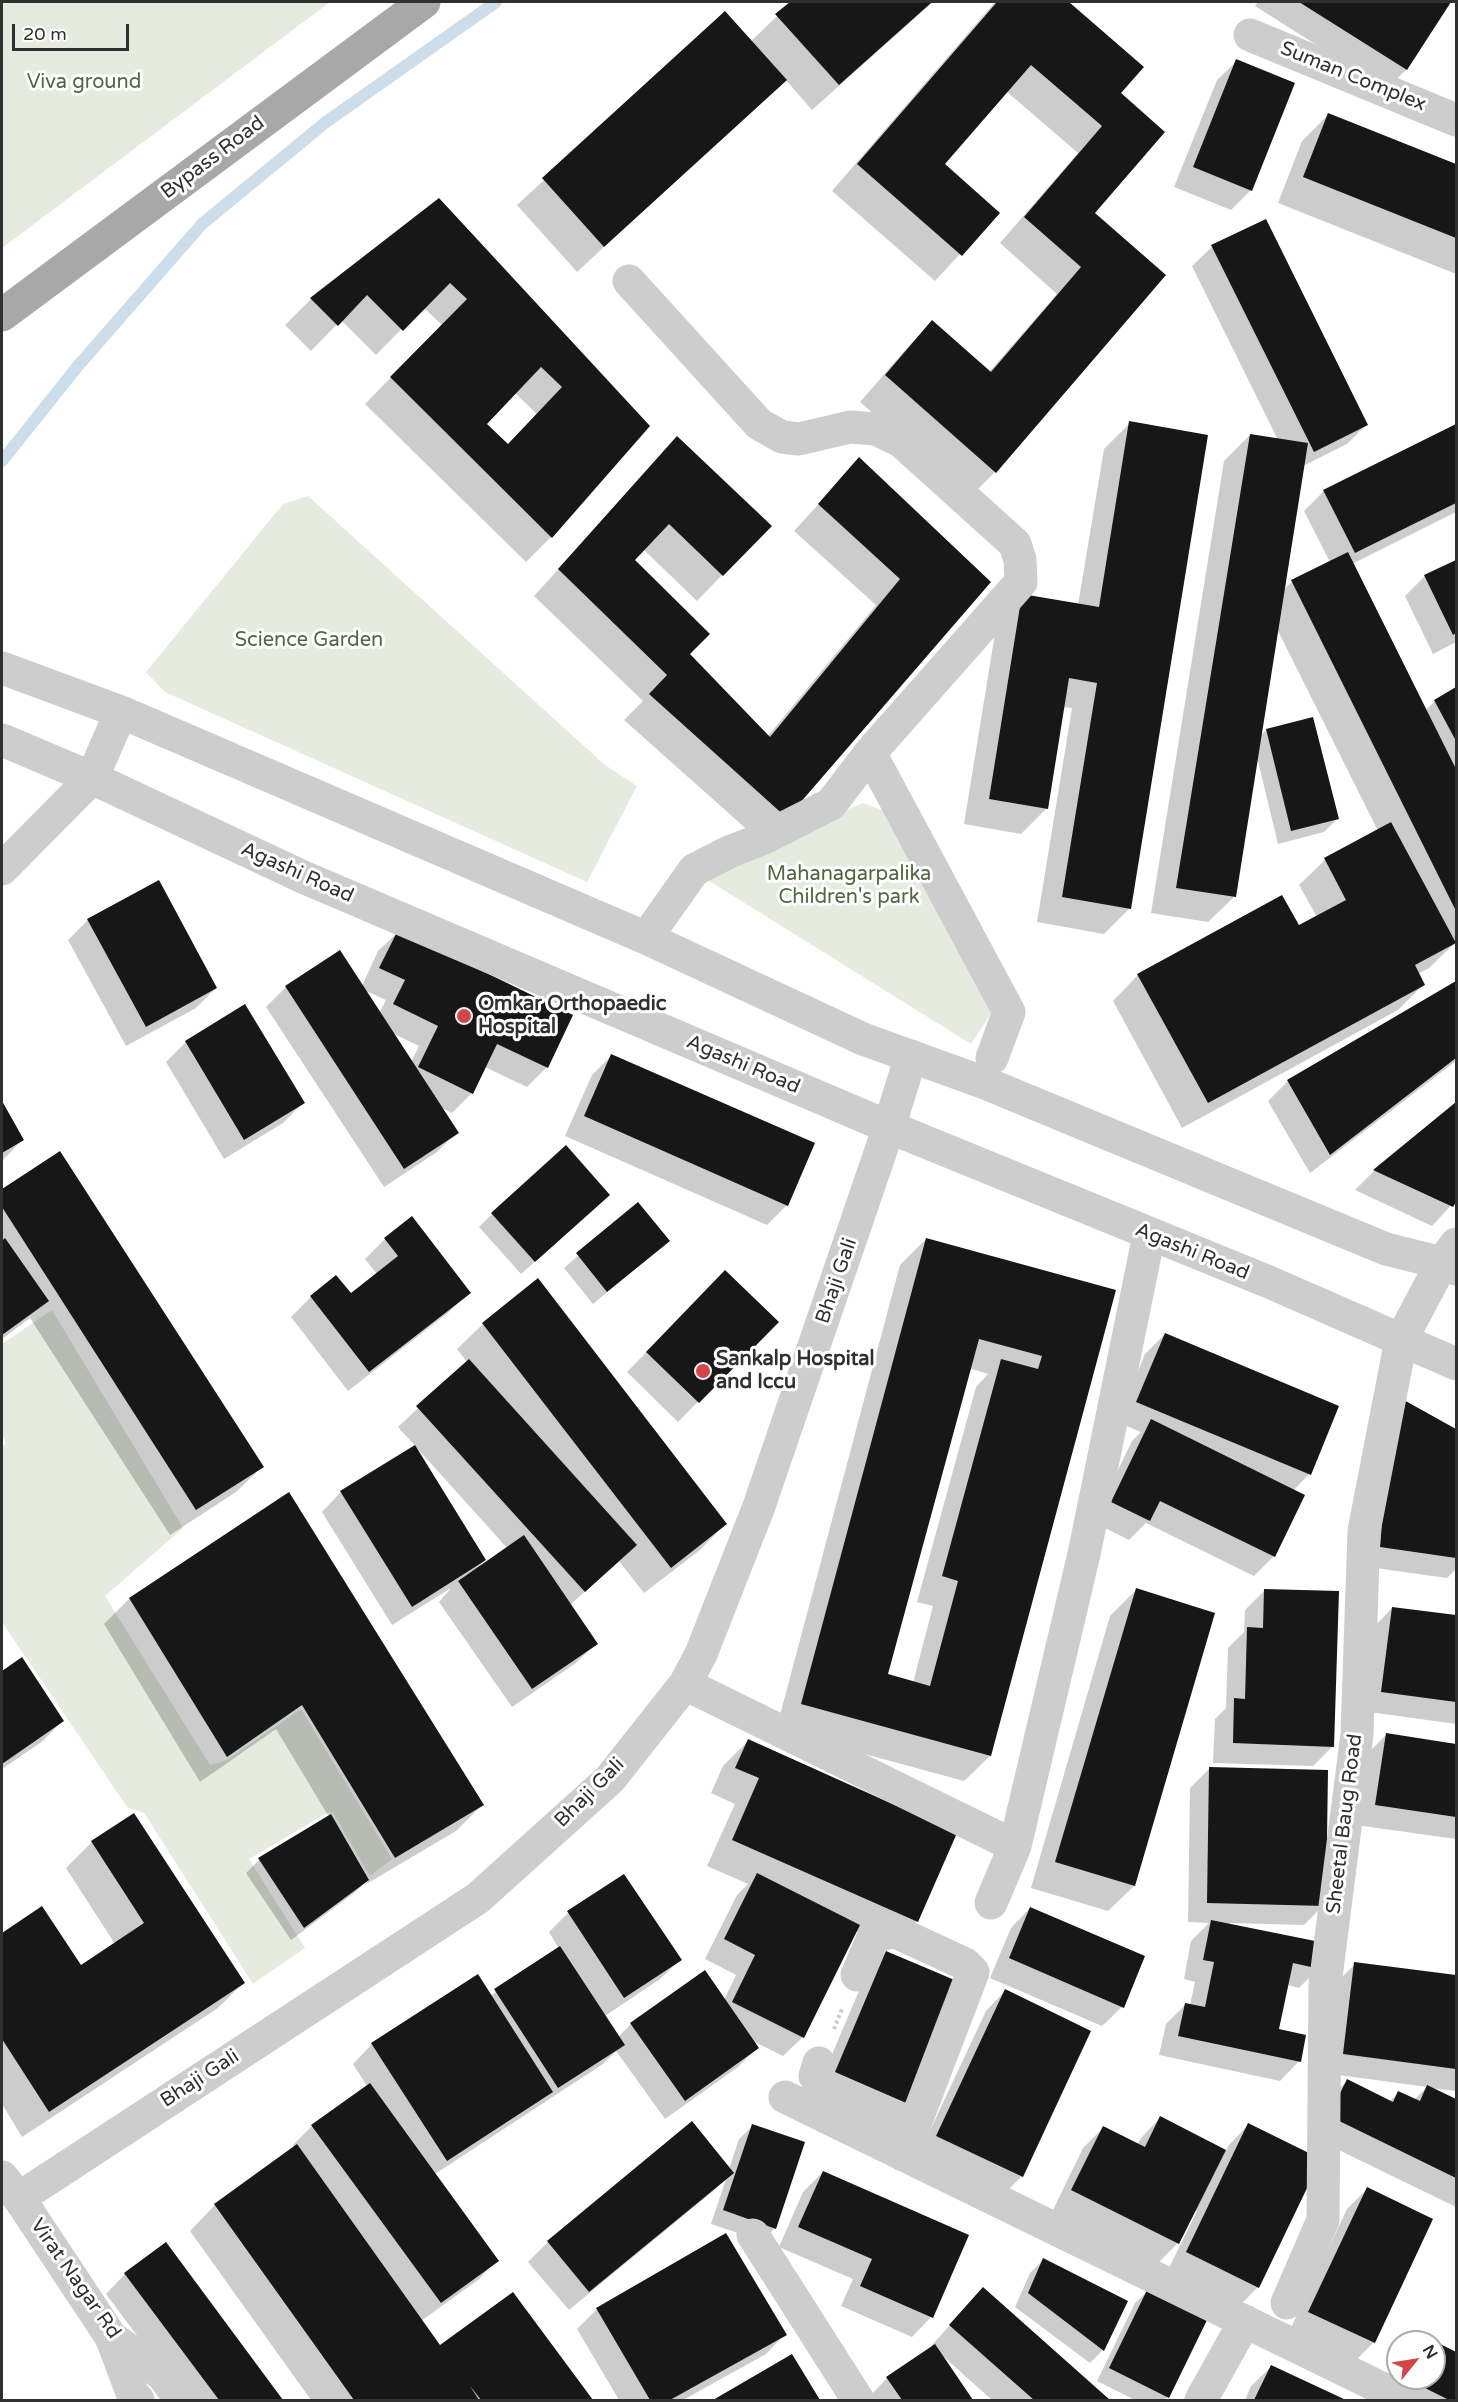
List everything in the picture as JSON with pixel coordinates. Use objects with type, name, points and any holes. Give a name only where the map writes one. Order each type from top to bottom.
[{"type":"main road","name":"Bypass Road","points":[[2,315],[424,2]]},
{"type":"street","name":"Suman Complex","points":[[1250,35],[1456,120]]},
{"type":"street","points":[[629,281],[759,424],[782,437],[799,439],[850,428],[876,429],[902,441],[1015,544],[1020,560],[1021,582],[870,753],[831,804],[694,870],[646,938]]},
{"type":"street","points":[[2,668],[121,712],[646,938],[863,1038],[985,1083],[1386,1249],[1452,1259]]},
{"type":"street","points":[[2,869],[92,778],[121,712]]},
{"type":"street","name":"Agashi Road","points":[[2,740],[92,778],[303,877],[889,1127],[1149,1235],[1269,1282],[1456,1364]]},
{"type":"street","points":[[870,753],[1009,1012],[992,1058]]},
{"type":"street","name":"Bhaji Gali","points":[[10,2187],[478,1898],[610,1779],[685,1684],[701,1654],[759,1509],[911,1056]]},
{"type":"street","points":[[991,1903],[1015,1846],[1084,1554],[1149,1235]]},
{"type":"street","name":"Sheetal Baug Road","points":[[1287,2303],[1323,2220],[1325,1985],[1357,1734],[1364,1531],[1401,1340],[1452,1259]]},
{"type":"street","points":[[685,1684],[1015,1846]]},
{"type":"street","points":[[856,1975],[872,1940],[885,1933],[896,1932],[965,1964],[972,1972],[903,2155]]},
{"type":"street","points":[[819,2063],[814,2076],[821,2085],[915,2125]]},
{"type":"street","points":[[784,2097],[1406,2400]]},
{"type":"street","name":"Virat Nagar Rd","points":[[10,2187],[111,2337],[163,2375],[181,2400]]},
{"type":"street","points":[[753,2235],[858,2400]]},
{"type":"street","points":[[1201,2400],[1245,2320]]},
{"type":"street","points":[[111,2337],[133,2395],[138,2400]]},
{"type":"path","points":[[819,2063],[856,1975]]},
{"type":"green space","name":"Viva ground","points":[[2,2],[330,2],[2,248]]},
{"type":"green space","name":"Science Garden","points":[[308,496],[605,765],[637,786],[587,882],[165,692],[146,672],[283,504]]},
{"type":"green space","name":"Mahanagarpalika Children's park","points":[[863,803],[890,813],[992,1012],[971,1044],[698,874]]},
{"type":"green space","points":[[52,1310],[183,1528],[105,1596],[210,1765],[227,1760],[301,1709],[392,1859],[370,1876],[333,1813],[329,1812],[249,1859],[305,1948],[253,1984],[144,1813],[127,1807],[2,1622],[2,1447],[6,1443],[2,1433],[2,1344]]},
{"type":"building","points":[[790,2],[932,2],[839,85],[775,14]]},
{"type":"building","points":[[997,2],[1069,2],[1144,67],[1121,93],[1165,132],[1095,213],[1166,275],[996,473],[885,375],[932,320],[991,372],[1081,267],[1024,217],[1102,126],[1031,65],[945,164],[1000,213],[962,256],[857,164]]},
{"type":"building","points":[[1299,2],[1451,2],[1407,70]]},
{"type":"building","points":[[725,11],[787,80],[604,247],[542,178]]},
{"type":"building","points":[[1236,59],[1295,83],[1252,191],[1193,167]]},
{"type":"building","points":[[1328,113],[1456,164],[1456,238],[1303,177]]},
{"type":"building","points":[[439,198],[650,426],[552,538],[390,377],[467,299],[450,283],[403,331],[367,295],[338,326],[310,298]],"holes":[[[541,367],[562,387],[508,444],[487,424]]]},
{"type":"building","points":[[1266,219],[1368,425],[1314,452],[1211,245]]},
{"type":"building","points":[[1129,421],[1208,435],[1131,909],[1062,897],[1097,683],[1069,678],[1048,809],[989,799],[1022,594],[1099,607]]},
{"type":"building","points":[[1456,424],[1456,503],[1355,553],[1323,490]]},
{"type":"building","points":[[1250,434],[1308,443],[1236,897],[1176,888]]},
{"type":"building","points":[[677,436],[772,526],[723,576],[669,524],[635,560],[710,634],[690,654],[770,737],[900,579],[818,504],[859,457],[991,582],[787,818],[649,694],[667,675],[558,569]]},
{"type":"building","points":[[1348,552],[1456,769],[1456,911],[1291,580]]},
{"type":"building","points":[[1456,560],[1456,633],[1453,635],[1424,575]]},
{"type":"building","points":[[1456,687],[1456,741],[1434,700]]},
{"type":"building","points":[[1313,717],[1339,819],[1291,831],[1266,729]]},
{"type":"building","points":[[1391,822],[1456,943],[1415,965],[1425,985],[1208,1103],[1137,974],[1282,895],[1299,925],[1346,900],[1324,858]]},
{"type":"building","points":[[159,880],[217,988],[146,1027],[87,919]]},
{"type":"building","points":[[398,930],[573,1015],[548,1068],[497,1044],[473,1094],[418,1067],[438,1026],[393,1004],[405,980],[379,968]]},
{"type":"building","points":[[340,950],[459,1133],[404,1169],[285,986]]},
{"type":"building","points":[[1456,981],[1456,1058],[1330,1155],[1287,1080]]},
{"type":"building","points":[[245,1004],[305,1103],[244,1140],[185,1041]]},
{"type":"building","points":[[611,1054],[815,1143],[788,1206],[584,1116]]},
{"type":"building","points":[[2,1101],[24,1140],[2,1153]]},
{"type":"building","points":[[1456,1102],[1456,1202],[1453,1207],[1373,1170]]},
{"type":"building","points":[[566,1145],[610,1195],[535,1262],[491,1213]]},
{"type":"building","points":[[60,1151],[264,1467],[196,1510],[2,1207],[2,1189]]},
{"type":"building","points":[[638,1202],[670,1241],[607,1292],[576,1253]]},
{"type":"building","points":[[412,1216],[471,1293],[369,1372],[310,1296],[336,1275],[351,1293],[398,1256],[384,1238]]},
{"type":"building","points":[[5,1238],[49,1301],[2,1335],[2,1241]]},
{"type":"building","points":[[926,1238],[1116,1290],[991,1756],[801,1704]],"holes":[[[979,1339],[1042,1356],[1038,1369],[1001,1359],[942,1576],[958,1581],[930,1686],[888,1674]]]},
{"type":"building","points":[[725,1270],[779,1322],[699,1403],[646,1352]]},
{"type":"building","points":[[538,1278],[727,1524],[671,1568],[482,1323]]},
{"type":"building","points":[[1165,1333],[1339,1406],[1311,1475],[1136,1402]]},
{"type":"building","points":[[469,1359],[637,1545],[585,1592],[416,1406]]},
{"type":"building","points":[[1393,1394],[1456,1429],[1456,1558],[1380,1547]]},
{"type":"building","points":[[1151,1419],[1305,1495],[1275,1557],[1160,1501],[1150,1521],[1111,1502]]},
{"type":"building","points":[[415,1445],[486,1560],[412,1607],[340,1491]]},
{"type":"building","points":[[289,1492],[484,1805],[395,1858],[302,1705],[227,1757],[129,1598]]},
{"type":"building","points":[[524,1535],[598,1644],[532,1689],[458,1581]]},
{"type":"building","points":[[1136,1588],[1215,1613],[1135,1886],[1055,1862]]},
{"type":"building","points":[[1264,1589],[1339,1591],[1334,1747],[1233,1743],[1234,1698],[1245,1699],[1247,1627],[1263,1628]]},
{"type":"building","points":[[1392,1607],[1456,1615],[1456,1702],[1381,1692]]},
{"type":"building","points":[[22,1657],[64,1721],[2,1764],[2,1671]]},
{"type":"building","points":[[1386,1733],[1456,1744],[1456,1817],[1375,1805]]},
{"type":"building","points":[[748,1739],[957,1833],[918,1922],[732,1840],[759,1778],[735,1768]]},
{"type":"building","points":[[1209,1767],[1328,1770],[1326,1906],[1207,1903]]},
{"type":"building","points":[[134,1813],[245,1983],[49,2112],[2,2039],[2,1933],[42,1906],[81,1965],[144,1923],[91,1841]]},
{"type":"building","points":[[331,1814],[369,1880],[304,1928],[258,1858]]},
{"type":"building","points":[[757,1873],[860,1925],[804,2038],[732,2002],[755,1955],[724,1939]]},
{"type":"building","points":[[624,1874],[682,1960],[624,1998],[567,1911]]},
{"type":"building","points":[[1030,1907],[1145,1956],[1124,2008],[1009,1958]]},
{"type":"building","points":[[1211,1920],[1325,1943],[1320,1969],[1293,1963],[1279,2029],[1306,2035],[1301,2062],[1178,2036],[1185,2003],[1205,2007],[1214,1962],[1203,1960]]},
{"type":"building","points":[[560,1946],[625,2045],[558,2088],[494,1989]]},
{"type":"building","points":[[886,1951],[964,1984],[913,2106],[835,2072]]},
{"type":"building","points":[[1354,1962],[1456,1975],[1456,2069],[1343,2054]]},
{"type":"building","points":[[705,1970],[759,2048],[685,2101],[630,2023]]},
{"type":"building","points":[[478,1974],[553,2092],[447,2161],[371,2043]]},
{"type":"building","points":[[1005,1989],[1091,2031],[1023,2177],[936,2136]]},
{"type":"building","points":[[1347,2079],[1393,2102],[1398,2091],[1420,2101],[1427,2085],[1456,2099],[1456,2178],[1329,2116]]},
{"type":"building","points":[[370,2083],[499,2261],[441,2303],[311,2125]]},
{"type":"building","points":[[1160,2116],[1226,2150],[1179,2244],[1071,2190],[1103,2126],[1145,2147]]},
{"type":"building","points":[[692,2121],[734,2173],[589,2292],[547,2241]]},
{"type":"building","points":[[1248,2123],[1321,2159],[1259,2288],[1186,2252]]},
{"type":"building","points":[[752,2124],[805,2142],[776,2229],[723,2210]]},
{"type":"building","points":[[297,2144],[440,2345],[513,2292],[593,2400],[481,2400],[470,2386],[479,2400],[354,2400],[214,2204]]},
{"type":"building","points":[[823,2171],[969,2235],[933,2318],[860,2286],[872,2259],[798,2227]]},
{"type":"building","points":[[1367,2187],[1433,2219],[1375,2343],[1308,2312]]},
{"type":"building","points":[[726,2233],[787,2335],[670,2400],[650,2400],[596,2308]]},
{"type":"building","points":[[166,2242],[283,2400],[219,2400],[124,2273]]},
{"type":"building","points":[[1043,2258],[1128,2301],[1104,2351],[1028,2293]]},
{"type":"building","points":[[983,2287],[1110,2400],[1034,2400],[949,2325]]},
{"type":"building","points":[[1148,2288],[1208,2318],[1169,2398],[1109,2368]]},
{"type":"building","points":[[935,2344],[973,2400],[902,2400],[886,2377]]},
{"type":"building","points":[[1446,2347],[1456,2352],[1456,2400],[1449,2400],[1429,2390],[1446,2390]]},
{"type":"building","points":[[792,2354],[820,2400],[713,2400]]},
{"type":"building","points":[[1271,2365],[1346,2400],[1254,2400]]},
{"type":"waterway","points":[[2,461],[77,367],[202,224],[326,122],[496,2]]},
{"type":"place","name":"Omkar Orthopaedic Hospital","points":[[464,1016]]},
{"type":"place","name":"Sankalp Hospital and Iccu","points":[[703,1371]]}]
